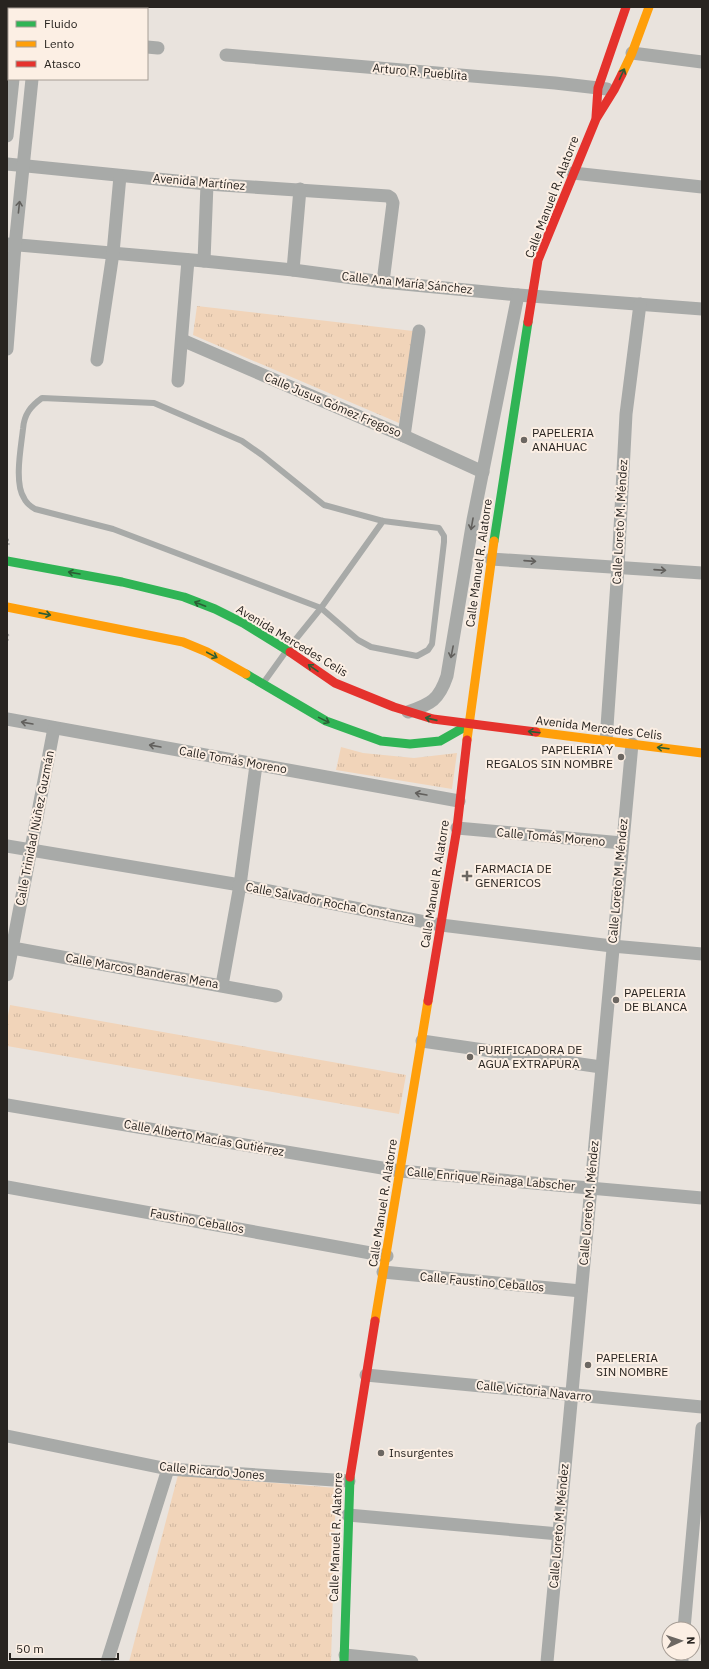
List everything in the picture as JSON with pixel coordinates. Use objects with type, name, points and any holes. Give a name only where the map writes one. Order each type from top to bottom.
[{"type":"street","name":"Calle Manuel R. Alatorre","points":[[596,119],[598,88],[626,7]]},
{"type":"street","name":"Calle Manuel R. Alatorre","points":[[344,1658],[349,1481],[457,828],[459,801],[491,558],[538,260],[596,119],[614,90],[632,53],[649,7]]},
{"type":"street","points":[[632,53],[702,62]]},
{"type":"street","name":"Arturo R. Pueblita","points":[[226,55],[614,90]]},
{"type":"street","points":[[7,136],[13,80]]},
{"type":"street","points":[[7,349],[11,245],[23,167],[32,80]]},
{"type":"street","name":"Avenida Martínez","points":[[7,164],[23,167],[207,184],[388,196],[391,198],[393,203],[383,282]]},
{"type":"street","points":[[573,173],[702,187]]},
{"type":"street","points":[[97,360],[113,253],[120,176]]},
{"type":"street","points":[[204,260],[207,184]]},
{"type":"street","points":[[293,270],[300,189]]},
{"type":"street","name":"Calle Ana María Sánchez","points":[[11,245],[65,248],[188,260],[204,260],[383,282],[518,295],[702,309]]},
{"type":"street","points":[[178,381],[188,260]]},
{"type":"street","points":[[408,712],[427,705],[436,699],[443,688],[447,676],[482,472],[518,295]]},
{"type":"street","name":"Calle Loreto M. Méndez","points":[[606,741],[618,567],[626,414],[640,304]]},
{"type":"street","points":[[404,436],[418,331]]},
{"type":"street","name":"Calle Jusus Gómez Fregoso","points":[[182,340],[404,436],[482,472]]},
{"type":"street","points":[[491,558],[702,573]]},
{"type":"street","name":"Avenida Mercedes Celis","points":[[7,561],[122,582],[184,597],[243,623],[287,650],[335,683],[408,712],[433,719],[702,752]]},
{"type":"street","points":[[7,607],[183,642],[207,652],[326,721],[381,741],[410,744],[440,741],[470,724]]},
{"type":"street","name":"Calle Tomás Moreno","points":[[7,719],[459,801]]},
{"type":"street","name":"Calle Trinidad Núñez Guzmán","points":[[7,975],[10,948],[31,850],[54,728]]},
{"type":"street","name":"Calle Loreto M. Méndez","points":[[547,1662],[612,946],[632,744]]},
{"type":"street","points":[[222,985],[240,885],[256,765]]},
{"type":"street","name":"Calle Tomás Moreno","points":[[457,828],[622,843]]},
{"type":"street","name":"Calle Salvador Rocha Constanza","points":[[7,846],[240,885],[441,925],[612,946],[702,954]]},
{"type":"street","name":"Calle Marcos Banderas Mena","points":[[10,948],[222,985],[276,996]]},
{"type":"street","points":[[422,1041],[601,1067]]},
{"type":"street","name":"Calle Alberto Macías Gutiérrez","points":[[7,1105],[400,1171]]},
{"type":"street","name":"Calle Enrique Reinaga Labscher","points":[[400,1171],[702,1198]]},
{"type":"street","name":"Faustino Ceballos","points":[[7,1187],[387,1256]]},
{"type":"street","name":"Calle Faustino Ceballos","points":[[383,1272],[581,1291]]},
{"type":"street","name":"Calle Victoria Navarro","points":[[366,1375],[702,1407]]},
{"type":"street","points":[[685,1621],[702,1428]]},
{"type":"street","name":"Calle Ricardo Jones","points":[[7,1436],[168,1469],[349,1481]]},
{"type":"street","points":[[107,1662],[168,1469]]},
{"type":"street","points":[[348,1516],[559,1534]]},
{"type":"street","points":[[344,1658],[412,1662]]},
{"type":"lane","points":[[42,398],[154,403],[242,441],[262,455],[324,505],[383,521],[436,527],[442,531],[444,536],[434,636],[432,644],[428,650],[417,656],[371,647],[358,640],[322,608],[113,529],[35,509],[23,498],[19,481],[23,421],[31,407],[42,398]]},
{"type":"lane","points":[[262,684],[287,650],[322,608],[383,521]]},
{"type":"path","points":[[7,635],[7,643]]},
{"type":"green space","points":[[197,306],[413,331],[399,423],[193,335]]},
{"type":"green space","points":[[341,747],[363,753],[414,758],[457,753],[452,789],[336,770]]},
{"type":"green space","points":[[10,1005],[406,1075],[399,1114],[7,1046],[7,1021]]},
{"type":"green space","points":[[178,1475],[336,1488],[331,1662],[129,1662]]},
{"type":"traffic: fast","points":[[494,541],[528,322]]},
{"type":"traffic: fast","points":[[7,561],[122,582],[184,597],[215,609],[243,623],[290,652]]},
{"type":"traffic: fast","points":[[246,674],[326,721],[381,741],[410,744],[440,741],[470,724]]},
{"type":"traffic: fast","points":[[344,1662],[350,1477]]},
{"type":"traffic: slow","points":[[622,74],[632,53],[649,7]]},
{"type":"traffic: slow","points":[[467,740],[494,541]]},
{"type":"traffic: slow","points":[[7,607],[183,642],[207,652],[246,674]]},
{"type":"traffic: slow","points":[[536,732],[702,753]]},
{"type":"traffic: slow","points":[[375,1321],[428,1001]]},
{"type":"traffic: jam","points":[[596,117],[598,88],[626,7]]},
{"type":"traffic: jam","points":[[528,322],[538,260],[596,119],[622,74]]},
{"type":"traffic: jam","points":[[290,652],[335,683],[394,707],[433,719],[536,732]]},
{"type":"traffic: jam","points":[[428,1001],[457,828],[467,740]]},
{"type":"traffic: jam","points":[[350,1477],[375,1321]]},
{"type":"place","name":"PAPELERIA ANAHUAC","points":[[524,440]]},
{"type":"place","name":"PAPELERIA Y REGALOS SIN NOMBRE","points":[[621,757]]},
{"type":"place","name":"FARMACIA DE GENERICOS","points":[[467,876]]},
{"type":"place","name":"PAPELERIA DE BLANCA","points":[[616,1000]]},
{"type":"place","name":"PURIFICADORA DE AGUA EXTRAPURA","points":[[470,1057]]},
{"type":"place","name":"PAPELERIA SIN NOMBRE","points":[[588,1365]]},
{"type":"place","name":"Insurgentes","points":[[381,1453]]}]
